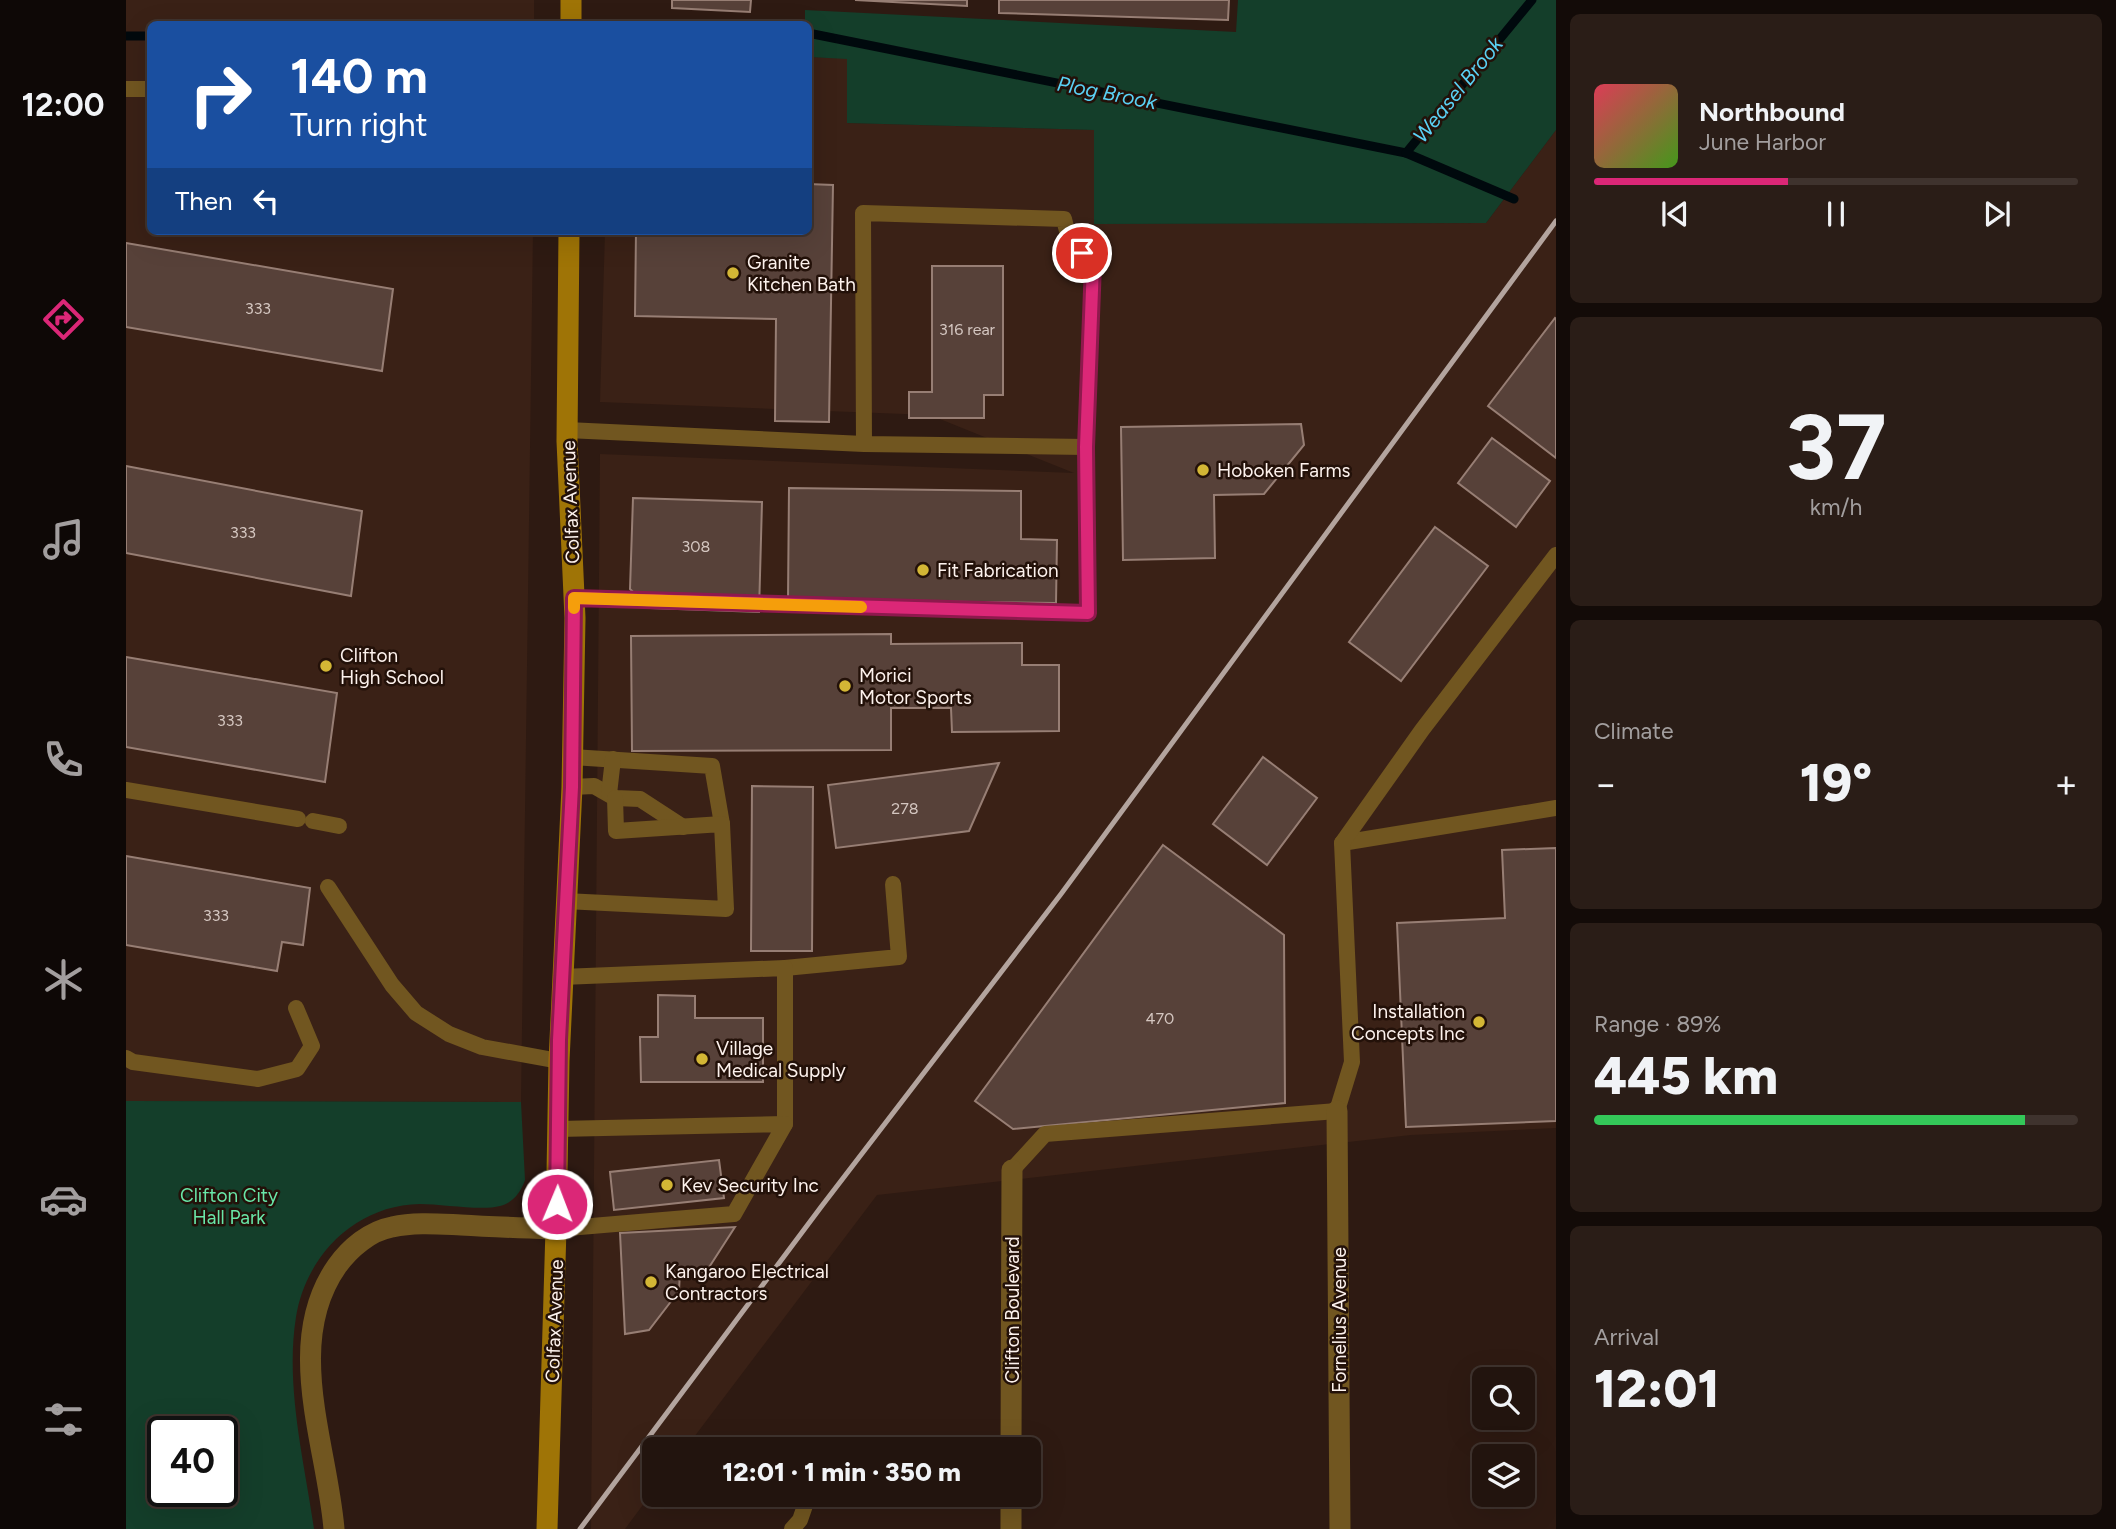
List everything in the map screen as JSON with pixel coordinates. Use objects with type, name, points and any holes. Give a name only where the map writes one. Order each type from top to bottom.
[{"type":"street","points":[[571,0],[571,21]]},
{"type":"street","name":"Colfax Avenue","points":[[547,1529],[559,1061],[572,787],[574,598],[567,430],[569,235]]},
{"type":"street","name":"Fornelius Avenue","points":[[1337,1111],[1340,1529]]},
{"type":"street","name":"Clifton Boulevard","points":[[1011,1437],[1012,1171]]},
{"type":"street","points":[[334,1529],[313,1398],[310,1357],[313,1321],[325,1283],[345,1255],[369,1235],[390,1227],[417,1223],[556,1229]]},
{"type":"street","points":[[1011,1507],[1011,1529]]},
{"type":"lane","points":[[126,89],[147,89]]},
{"type":"lane","points":[[574,598],[1088,613],[1086,447],[1093,264],[1070,243],[1064,219],[863,213],[864,444]]},
{"type":"lane","points":[[567,430],[864,444],[1086,447]]},
{"type":"lane","points":[[1012,1171],[1045,1134],[1337,1111],[1352,1062],[1342,843],[1422,730],[1556,555]]},
{"type":"lane","points":[[565,901],[726,909],[722,824],[712,766],[572,757]]},
{"type":"lane","points":[[612,759],[616,831],[722,824]]},
{"type":"lane","points":[[572,787],[594,786],[612,796],[640,799],[683,827]]},
{"type":"lane","points":[[126,790],[339,826]]},
{"type":"lane","points":[[1342,843],[1556,808]]},
{"type":"lane","points":[[562,977],[785,968],[899,957],[893,884]]},
{"type":"lane","points":[[328,887],[392,985],[416,1013],[449,1034],[482,1047],[559,1061]]},
{"type":"lane","points":[[556,1229],[734,1214],[785,1124],[785,968]]},
{"type":"lane","points":[[126,1058],[133,1062],[258,1079],[297,1069],[312,1045],[296,1008]]},
{"type":"lane","points":[[558,1129],[785,1124]]},
{"type":"lane","points":[[792,1529],[800,1520],[804,1507]]},
{"type":"shaded area","name":"Clifton High School","points":[[126,0],[534,0],[534,21],[147,21],[147,235],[533,235],[521,1102],[126,1101]]},
{"type":"shaded area","points":[[812,57],[847,58],[847,123],[1095,130],[1094,224],[1486,223],[1556,130],[1556,1128],[1411,1135],[877,1195],[694,1437],[642,1437],[642,1506],[625,1529],[591,1529],[600,454],[1074,473],[930,415],[600,402],[605,235],[812,235]]},
{"type":"green space","points":[[1238,0],[1556,0],[1556,130],[1486,223],[1094,224],[1094,130],[847,123],[847,59],[812,57],[812,21],[805,21],[805,10],[1236,32]]},
{"type":"green space","name":"Clifton City Hall Park","points":[[126,1101],[521,1102],[525,1180],[513,1200],[505,1205],[492,1207],[420,1204],[375,1213],[338,1238],[323,1254],[311,1273],[296,1317],[293,1370],[297,1423],[314,1529],[126,1529]]},
{"type":"building","points":[[672,0],[751,0],[750,12],[672,8]]},
{"type":"building","points":[[855,0],[967,0],[967,6]]},
{"type":"building","points":[[999,0],[1229,0],[1228,20],[999,13]]},
{"type":"building","name":"Granite Kitchen Bath","points":[[812,184],[833,185],[829,422],[775,421],[776,319],[635,316],[636,235],[812,235]]},
{"type":"building","points":[[126,243],[393,289],[382,371],[126,327]]},
{"type":"building","points":[[932,266],[1003,266],[1003,395],[984,395],[984,418],[909,418],[909,392],[932,392]]},
{"type":"building","points":[[1556,319],[1556,458],[1488,406]]},
{"type":"building","name":"Hoboken Farms","points":[[1301,424],[1304,445],[1264,494],[1214,495],[1215,558],[1123,560],[1121,427]]},
{"type":"building","points":[[1492,438],[1550,481],[1516,527],[1458,483]]},
{"type":"building","points":[[126,466],[362,511],[351,596],[126,553]]},
{"type":"building","name":"Fit Fabrication","points":[[789,488],[1021,491],[1021,539],[1057,540],[1056,603],[788,600]]},
{"type":"building","points":[[633,498],[762,502],[759,612],[650,608],[630,589]]},
{"type":"building","points":[[1435,527],[1488,566],[1401,681],[1349,642]]},
{"type":"building","name":"Morici Motor Sports","points":[[891,634],[891,644],[1022,643],[1022,665],[1059,665],[1059,731],[952,732],[951,708],[891,708],[891,750],[632,751],[631,636]]},
{"type":"building","points":[[126,657],[337,693],[325,782],[126,747]]},
{"type":"building","points":[[1263,757],[1317,798],[1267,865],[1213,824]]},
{"type":"building","points":[[999,763],[969,831],[836,848],[828,785]]},
{"type":"building","points":[[752,786],[813,787],[812,951],[751,951]]},
{"type":"building","points":[[1163,845],[1284,935],[1285,1103],[1013,1129],[975,1101]]},
{"type":"building","name":"Installation Concepts Inc","points":[[1556,848],[1556,1121],[1406,1127],[1397,923],[1505,918],[1502,850]]},
{"type":"building","points":[[126,856],[310,888],[303,945],[282,942],[277,971],[126,945]]},
{"type":"building","name":"Village Medical Supply","points":[[658,995],[695,996],[695,1018],[763,1018],[763,1082],[641,1082],[640,1037],[658,1037]]},
{"type":"building","name":"Kev Security Inc","points":[[719,1160],[724,1198],[614,1210],[610,1172]]},
{"type":"building","name":"Kangaroo Electrical Contractors","points":[[735,1227],[706,1272],[680,1271],[679,1291],[649,1330],[625,1334],[620,1233]]},
{"type":"waterway","name":"Weasel Brook","points":[[1514,199],[1406,153],[1532,0]]},
{"type":"waterway","name":"Plog Brook","points":[[812,34],[1406,153]]},
{"type":"waterway","name":"Plog Brook","points":[[126,36],[147,36]]},
{"type":"railway","points":[[580,1529],[821,1207],[1061,894],[1556,221]]},
{"type":"slow traffic","points":[[574,608],[574,598],[861,607]]},
{"type":"place","name":"Granite Kitchen Bath","points":[[733,273]]},
{"type":"place","name":"Hoboken Farms","points":[[1203,470]]},
{"type":"place","name":"Fit Fabrication","points":[[923,570]]},
{"type":"place","name":"Clifton High School","points":[[326,666]]},
{"type":"place","name":"Morici Motor Sports","points":[[845,686]]},
{"type":"place","name":"Installation Concepts Inc","points":[[1479,1022]]},
{"type":"place","name":"Village Medical Supply","points":[[702,1059]]},
{"type":"place","name":"Kev Security Inc","points":[[667,1185]]},
{"type":"place","name":"Kangaroo Electrical Contractors","points":[[651,1282]]},
{"type":"route","points":[[557,1204],[559,1040],[572,787],[574,598],[1088,613],[1086,447],[1093,264],[1082,253]]}]
